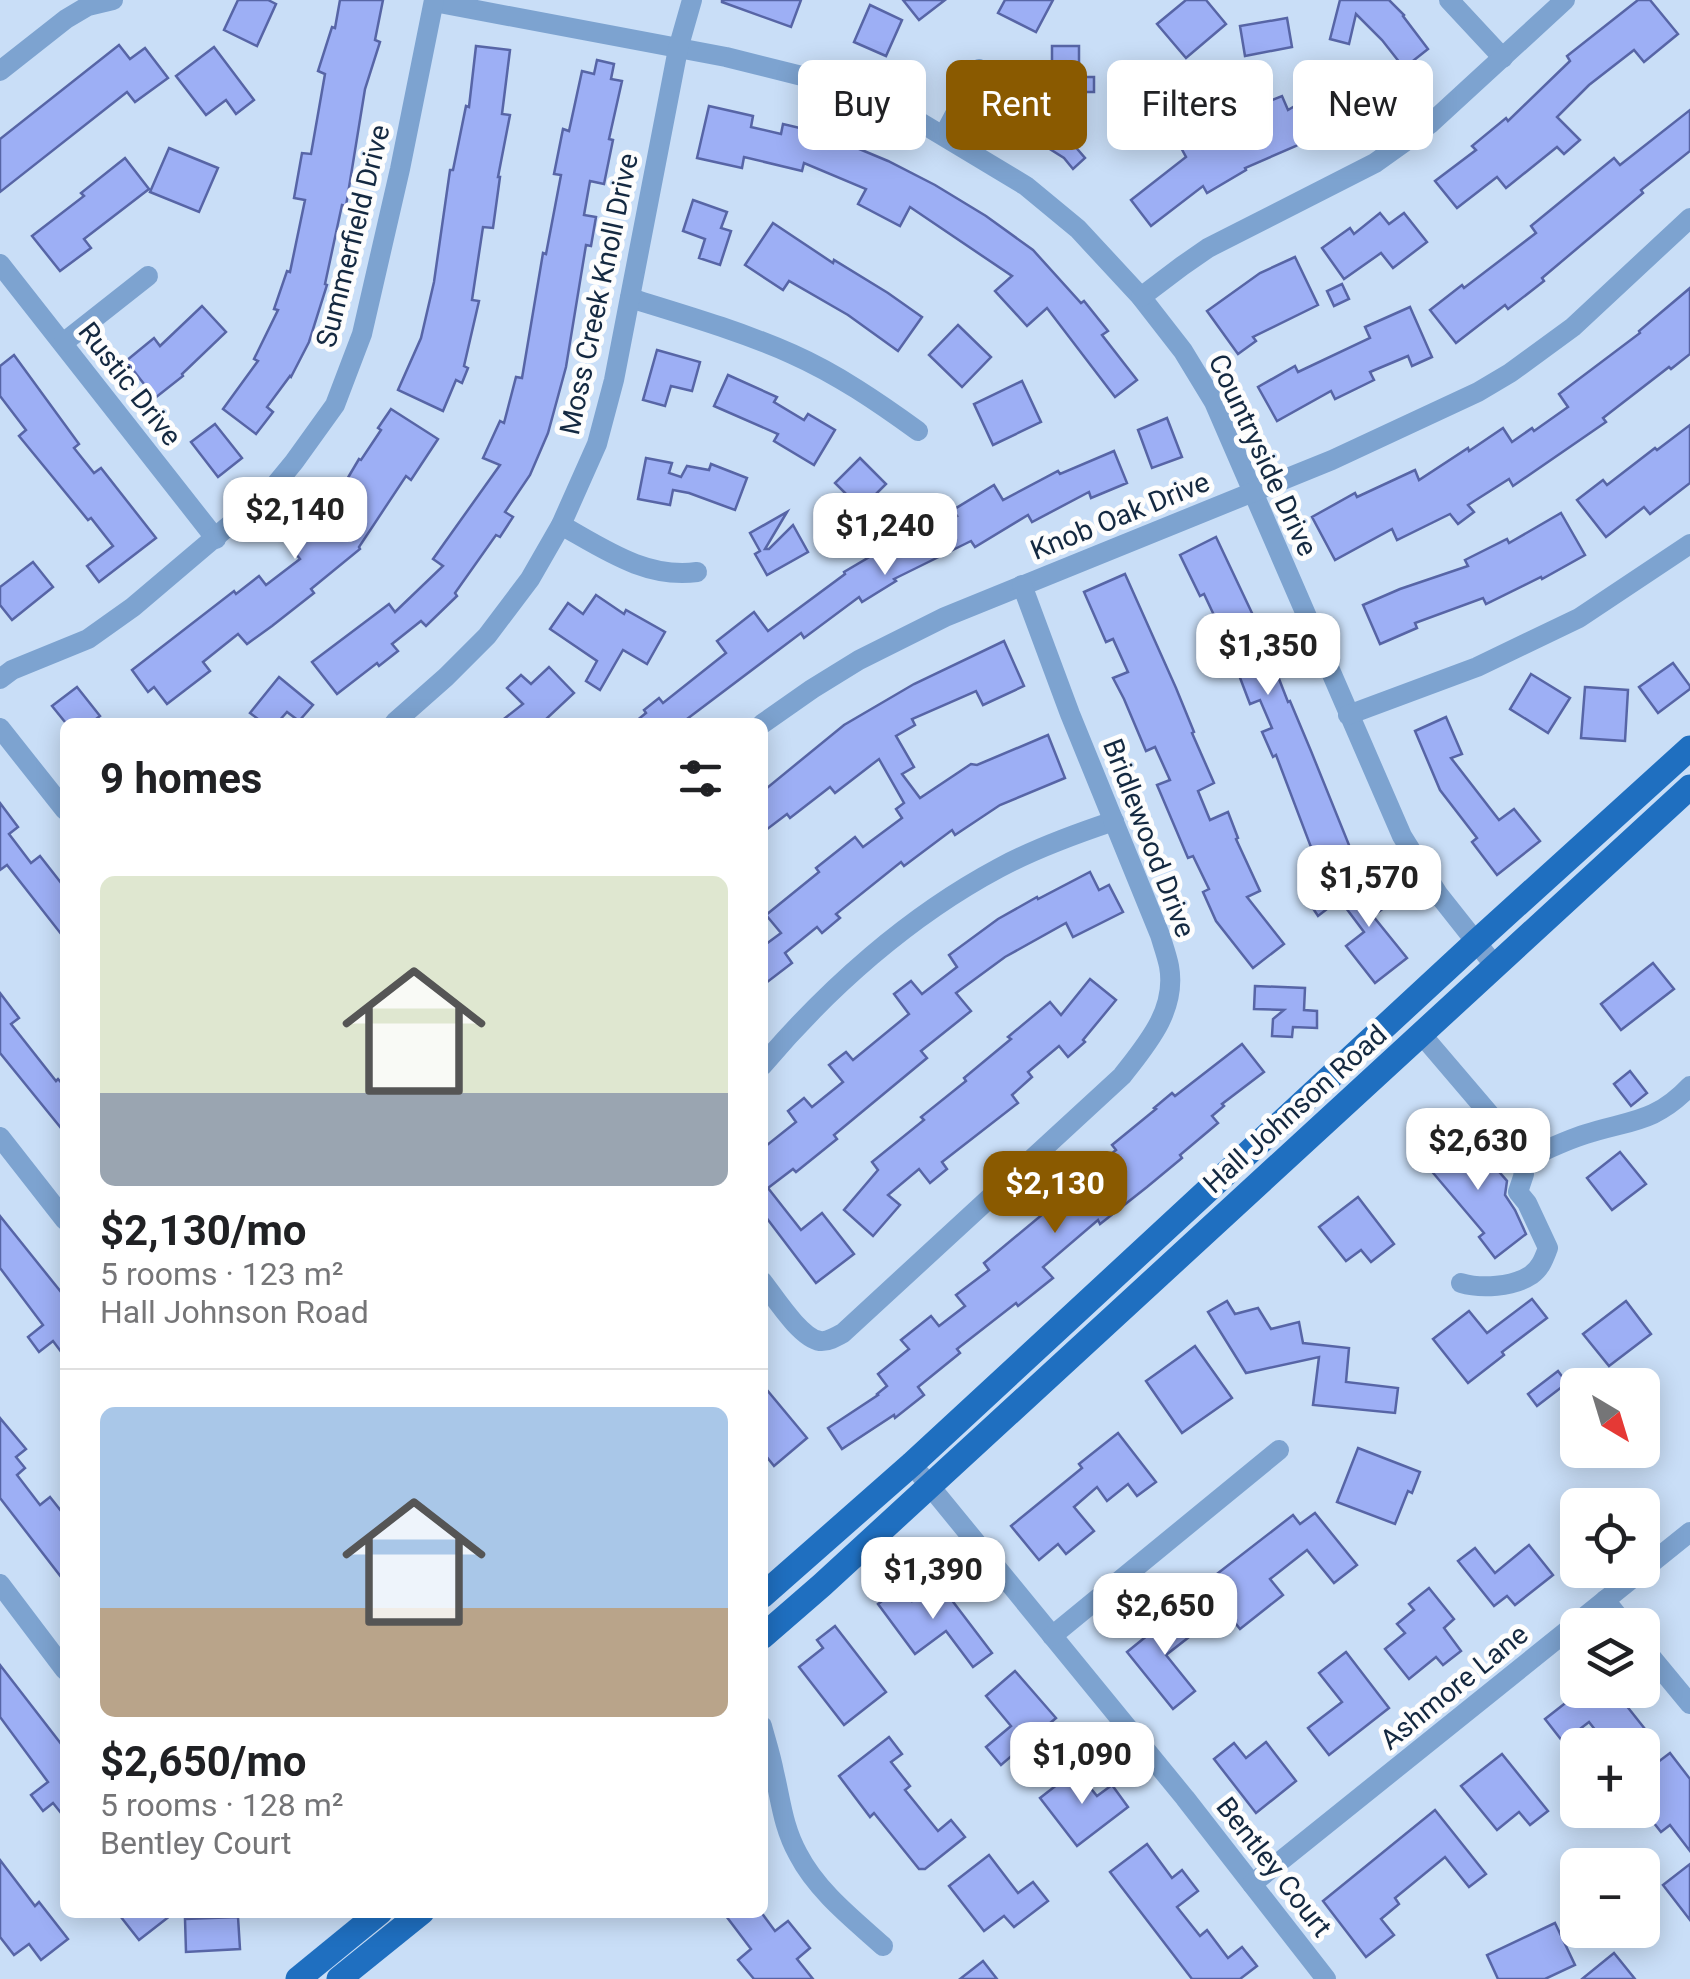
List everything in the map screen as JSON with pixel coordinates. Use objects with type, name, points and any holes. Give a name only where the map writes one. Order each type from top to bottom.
[{"type":"main road","name":"Hall Johnson Road","points":[[768,1591],[912,1464],[1690,748]]},
{"type":"main road","name":"Hall Johnson Road","points":[[768,1631],[1690,787]]},
{"type":"main road","points":[[298,1979],[373,1918]]},
{"type":"main road","points":[[340,1979],[415,1918]]},
{"type":"street","points":[[0,71],[66,19],[88,6],[113,0]]},
{"type":"street","name":"Moss Creek Knoll Drive","points":[[400,718],[487,636],[530,579],[561,525],[597,444],[614,380],[678,50],[692,0]]},
{"type":"street","points":[[1448,0],[1503,58]]},
{"type":"street","points":[[1141,297],[1208,248],[1376,163],[1431,123],[1565,0]]},
{"type":"street","name":"Countryside Drive","points":[[434,1],[726,57],[834,84],[944,135],[1026,186],[1078,228],[1183,350],[1214,402],[1402,836],[1438,894],[1494,966]]},
{"type":"street","name":"Summerfield Drive","points":[[0,679],[12,670],[88,639],[216,539],[271,490],[334,405],[362,334],[434,1]]},
{"type":"street","points":[[944,135],[946,131]]},
{"type":"street","name":"Knob Oak Drive","points":[[768,720],[859,660],[944,616],[1332,460],[1478,392],[1572,327],[1690,218]]},
{"type":"street","name":"Rustic Drive","points":[[0,264],[216,539]]},
{"type":"street","points":[[63,343],[148,276]]},
{"type":"street","points":[[630,298],[794,355],[870,396],[918,431]]},
{"type":"street","points":[[561,525],[645,568],[680,574],[697,572]]},
{"type":"street","points":[[1348,715],[1477,667],[1578,618],[1690,544]]},
{"type":"street","name":"Bridlewood Drive","points":[[768,1289],[798,1327],[815,1340],[822,1342],[843,1334],[1122,1076],[1156,1032],[1163,1016],[1170,988],[1160,934],[1022,585]]},
{"type":"street","points":[[0,728],[60,804]]},
{"type":"street","points":[[768,1059],[817,1006],[884,946],[961,890],[1056,840],[1114,821]]},
{"type":"street","points":[[1422,1034],[1516,1144],[1524,1174],[1518,1192],[1548,1248],[1541,1265],[1530,1276],[1480,1288],[1461,1284]]},
{"type":"street","points":[[1520,1162],[1584,1135],[1650,1116],[1667,1108],[1690,1086]]},
{"type":"street","points":[[0,1137],[60,1214]]},
{"type":"street","points":[[1052,1636],[1279,1450]]},
{"type":"street","name":"Bentley Court","points":[[912,1464],[1326,1979]]},
{"type":"street","name":"Ashmore Lane","points":[[1252,1884],[1690,1532]]},
{"type":"street","points":[[0,1584],[60,1663]]},
{"type":"street","points":[[1605,1600],[1611,1608]]},
{"type":"street","points":[[1660,1668],[1690,1704]]},
{"type":"street","points":[[768,1748],[778,1801],[798,1856],[842,1908],[883,1946]]},
{"type":"building","points":[[238,0],[268,0],[276,4],[257,46],[224,30]]},
{"type":"building","points":[[340,0],[383,0],[375,40],[380,42],[365,89],[346,206],[342,205],[327,285],[309,342],[291,377],[267,407],[273,412],[256,434],[223,409],[258,361],[254,359],[278,310],[274,309],[287,271],[290,272],[305,200],[294,198],[302,153],[311,154],[325,74],[318,71],[332,27],[335,28]]},
{"type":"building","points":[[722,0],[801,0],[791,27]]},
{"type":"building","points":[[903,0],[945,0],[919,20]]},
{"type":"building","points":[[1005,0],[1053,0],[1036,32],[998,13]]},
{"type":"building","points":[[1186,0],[1206,0],[1226,24],[1186,58],[1157,24]]},
{"type":"building","points":[[1340,0],[1389,0],[1428,49],[1414,60],[1398,60],[1356,14],[1349,44],[1330,39]]},
{"type":"building","points":[[1638,0],[1650,0],[1678,34],[1644,62],[1634,50],[1589,85],[1557,117],[1580,140],[1564,154],[1557,147],[1506,188],[1497,177],[1457,208],[1435,181],[1476,150],[1472,146],[1506,118],[1508,121],[1570,61],[1567,56]]},
{"type":"building","points":[[870,5],[902,20],[886,56],[854,42]]},
{"type":"building","points":[[1287,18],[1292,47],[1245,56],[1240,26]]},
{"type":"building","points":[[119,45],[130,59],[145,48],[168,78],[135,102],[127,92],[0,192],[0,139]]},
{"type":"building","points":[[476,46],[510,50],[502,114],[510,115],[493,228],[483,227],[472,300],[479,301],[464,366],[468,368],[462,383],[456,380],[443,411],[398,390],[421,338],[434,282],[450,170],[466,106],[469,107]]},
{"type":"building","points":[[1052,46],[1079,46],[1079,60],[1052,60]]},
{"type":"building","points":[[214,47],[254,100],[236,114],[226,100],[206,115],[176,76]]},
{"type":"building","points":[[597,60],[614,64],[611,79],[622,81],[604,184],[590,181],[584,215],[596,217],[591,246],[586,245],[566,367],[548,433],[530,475],[505,512],[513,517],[500,537],[496,535],[455,593],[457,596],[426,626],[421,621],[392,644],[398,651],[337,694],[312,662],[389,604],[395,612],[443,566],[433,559],[500,465],[483,458],[500,421],[504,423],[516,377],[522,378],[561,175],[554,174],[563,129],[569,131],[582,71],[594,74]]},
{"type":"building","points":[[1087,77],[1094,77],[1094,92],[1087,92]]},
{"type":"building","points":[[1282,96],[1288,110],[1293,107],[1293,147],[1245,168],[1207,193],[1203,186],[1151,226],[1131,200],[1186,157],[1182,150],[1273,150],[1273,100]]},
{"type":"building","points":[[709,106],[753,116],[751,127],[781,134],[783,124],[798,128],[798,150],[862,150],[888,161],[986,216],[1033,250],[1108,331],[1102,335],[1137,380],[1115,397],[1047,308],[1027,326],[995,291],[1012,276],[910,207],[900,226],[858,204],[866,189],[804,163],[802,171],[744,157],[742,168],[697,158]]},
{"type":"building","points":[[1690,110],[1690,151],[1542,278],[1544,281],[1456,343],[1430,310],[1536,233],[1531,226],[1614,158],[1620,165]]},
{"type":"building","points":[[169,148],[218,168],[199,212],[150,192]]},
{"type":"building","points":[[1051,150],[1078,150],[1085,158],[1073,169]]},
{"type":"building","points":[[125,158],[149,189],[84,239],[91,248],[60,271],[32,236]]},
{"type":"building","points":[[693,200],[727,212],[721,228],[731,231],[720,265],[699,258],[705,239],[683,231]]},
{"type":"building","points":[[1380,213],[1389,224],[1404,213],[1427,242],[1393,268],[1381,253],[1344,279],[1322,248],[1350,228],[1354,234]]},
{"type":"building","points":[[773,223],[922,317],[898,351],[848,315],[789,281],[783,290],[745,265]]},
{"type":"building","points":[[1295,257],[1318,305],[1253,337],[1256,341],[1238,354],[1207,311],[1260,273]]},
{"type":"building","points":[[1342,284],[1349,299],[1334,306],[1327,291]]},
{"type":"building","points":[[1690,288],[1690,354],[1603,418],[1606,422],[1513,486],[1509,479],[1468,505],[1474,512],[1458,524],[1450,514],[1397,540],[1392,529],[1335,560],[1312,517],[1355,493],[1357,497],[1415,470],[1419,480],[1503,428],[1512,442],[1532,428],[1534,431],[1568,407],[1559,394],[1640,333]]},
{"type":"building","points":[[202,306],[226,332],[155,398],[126,361],[154,338],[160,346]]},
{"type":"building","points":[[1410,307],[1432,357],[1412,366],[1408,356],[1370,372],[1374,380],[1335,399],[1331,391],[1277,421],[1258,387],[1295,366],[1298,372],[1370,338],[1365,327]]},
{"type":"building","points":[[958,325],[991,357],[962,387],[929,355]]},
{"type":"building","points":[[657,350],[700,362],[692,391],[671,386],[665,406],[643,400]]},
{"type":"building","points":[[14,355],[79,444],[74,448],[94,473],[101,468],[156,538],[99,582],[87,566],[113,546],[19,436],[26,430],[0,396],[0,366]]},
{"type":"building","points":[[728,375],[777,397],[774,402],[804,420],[808,414],[835,430],[814,465],[774,441],[778,434],[714,406]]},
{"type":"building","points":[[1022,381],[1041,422],[993,445],[974,404]]},
{"type":"building","points":[[391,409],[438,439],[411,480],[406,476],[360,549],[311,589],[314,593],[247,644],[238,634],[203,662],[210,671],[167,704],[154,687],[148,692],[132,670],[234,591],[236,594],[259,576],[266,585],[300,559],[292,549],[341,509],[333,503]]},
{"type":"building","points":[[1167,418],[1182,457],[1152,468],[1138,430]]},
{"type":"building","points":[[215,424],[242,458],[218,477],[191,442]]},
{"type":"building","points":[[1690,425],[1690,483],[1650,514],[1644,507],[1606,537],[1577,500],[1603,480],[1607,485]]},
{"type":"building","points":[[1114,451],[1127,483],[1091,498],[1089,492],[1032,522],[1028,515],[975,547],[971,541],[894,579],[862,602],[859,597],[804,638],[801,633],[688,718],[640,718],[659,698],[663,703],[726,653],[717,641],[754,612],[768,631],[844,572],[957,516],[953,510],[994,485],[1003,500],[1058,471],[1060,474]]},
{"type":"building","points":[[646,458],[672,463],[669,473],[681,477],[687,466],[709,470],[711,464],[747,478],[735,510],[673,490],[670,505],[638,499]]},
{"type":"building","points":[[860,458],[886,484],[861,509],[835,483]]},
{"type":"building","points":[[787,512],[765,549],[793,525],[808,552],[767,575],[755,554],[760,551],[750,533]]},
{"type":"building","points":[[1561,513],[1585,555],[1486,604],[1483,598],[1415,623],[1417,628],[1380,644],[1363,605],[1468,566],[1465,560],[1507,539],[1509,543]]},
{"type":"building","points":[[1216,537],[1260,630],[1351,850],[1317,863],[1276,755],[1273,757],[1262,732],[1272,728],[1260,700],[1250,704],[1236,662],[1204,594],[1200,596],[1180,555]]},
{"type":"building","points":[[33,562],[53,587],[12,620],[0,605],[0,587]]},
{"type":"building","points":[[1125,574],[1214,783],[1198,791],[1210,820],[1228,812],[1260,891],[1247,897],[1284,944],[1253,968],[1216,921],[1203,892],[1209,889],[1193,856],[1188,858],[1157,785],[1170,780],[1155,747],[1146,751],[1113,678],[1128,672],[1113,639],[1106,642],[1084,592]]},
{"type":"building","points":[[596,595],[624,614],[626,610],[665,632],[647,664],[623,650],[600,690],[586,681],[597,661],[550,629],[568,603],[583,614]]},
{"type":"building","points":[[1004,641],[1024,686],[983,705],[976,691],[912,719],[915,725],[896,736],[914,767],[902,774],[920,798],[971,764],[977,765],[1048,735],[1065,778],[1000,805],[955,835],[952,830],[904,866],[901,862],[836,914],[840,918],[822,933],[817,927],[785,953],[792,963],[768,981],[768,943],[781,933],[768,913],[855,837],[863,847],[902,818],[896,809],[904,803],[879,759],[835,793],[830,787],[790,818],[787,814],[768,828],[768,787],[844,725],[914,684]]},
{"type":"building","points":[[1673,663],[1690,689],[1658,713],[1639,687]]},
{"type":"building","points":[[549,667],[574,693],[547,718],[505,718],[523,704],[507,688],[521,675],[531,684]]},
{"type":"building","points":[[1531,674],[1570,698],[1548,733],[1510,709]]},
{"type":"building","points":[[279,677],[313,705],[302,718],[287,712],[282,718],[257,718],[250,713]]},
{"type":"building","points":[[77,687],[100,716],[62,718],[52,706]]},
{"type":"building","points":[[1585,687],[1628,690],[1625,741],[1581,738]]},
{"type":"building","points":[[1446,717],[1462,754],[1451,758],[1499,820],[1514,809],[1540,841],[1497,875],[1472,842],[1477,838],[1440,790],[1415,731]]},
{"type":"building","points":[[0,803],[18,827],[9,834],[31,863],[40,856],[60,882],[60,933],[7,865],[0,870]]},
{"type":"building","points":[[1090,872],[1099,890],[1109,885],[1123,912],[1073,937],[1066,923],[1005,957],[956,993],[971,1011],[921,1051],[927,1058],[834,1135],[837,1139],[796,1172],[793,1169],[768,1188],[768,1144],[796,1122],[788,1111],[804,1098],[812,1107],[843,1082],[829,1065],[846,1052],[853,1060],[909,1014],[894,994],[911,981],[922,994],[957,967],[949,955],[998,919]]},
{"type":"building","points":[[1359,873],[1385,907],[1373,916],[1407,958],[1375,983],[1346,946],[1364,932],[1334,892]]},
{"type":"building","points":[[1323,885],[1336,902],[1318,916],[1306,898]]},
{"type":"building","points":[[1653,963],[1674,989],[1621,1030],[1601,1004]]},
{"type":"building","points":[[1090,979],[1116,1000],[1085,1042],[1068,1057],[1059,1046],[1028,1072],[1032,1077],[1012,1095],[1018,1103],[942,1162],[947,1169],[930,1183],[919,1169],[888,1195],[900,1205],[873,1236],[844,1210],[878,1170],[872,1162],[924,1120],[921,1117],[966,1081],[964,1078],[1050,1002],[1061,1015]]},
{"type":"building","points":[[1255,986],[1305,988],[1304,1010],[1317,1011],[1317,1028],[1293,1027],[1292,1037],[1272,1036],[1273,1019],[1284,1010],[1254,1009]]},
{"type":"building","points":[[0,993],[19,1018],[11,1024],[60,1081],[60,1127],[0,1053]]},
{"type":"building","points":[[1242,1044],[1264,1072],[1222,1104],[1212,1116],[1218,1123],[1147,1187],[1100,1224],[1098,1220],[1043,1267],[1053,1278],[957,1349],[960,1353],[918,1387],[924,1395],[895,1418],[894,1415],[842,1449],[828,1428],[887,1386],[878,1374],[909,1349],[901,1340],[931,1316],[939,1326],[965,1306],[956,1295],[989,1270],[984,1263],[1116,1150],[1112,1145],[1154,1108]]},
{"type":"building","points":[[1630,1071],[1647,1093],[1631,1106],[1614,1084]]},
{"type":"building","points":[[1453,1135],[1466,1151],[1475,1144],[1507,1181],[1505,1195],[1526,1234],[1495,1258],[1479,1237],[1484,1233],[1423,1161]]},
{"type":"building","points":[[1620,1152],[1646,1184],[1612,1210],[1587,1178]]},
{"type":"building","points":[[768,1188],[801,1230],[822,1213],[854,1254],[816,1283],[768,1220]]},
{"type":"building","points":[[1358,1197],[1394,1244],[1371,1262],[1361,1250],[1346,1261],[1319,1227]]},
{"type":"building","points":[[0,1216],[60,1291],[60,1350],[53,1341],[39,1352],[28,1337],[43,1325],[0,1268]]},
{"type":"building","points":[[1532,1299],[1547,1318],[1468,1383],[1433,1339],[1469,1311],[1487,1333]]},
{"type":"building","points":[[1227,1301],[1235,1314],[1258,1308],[1271,1329],[1299,1322],[1303,1343],[1349,1348],[1346,1382],[1398,1388],[1395,1413],[1313,1405],[1319,1357],[1246,1373],[1208,1312]]},
{"type":"building","points":[[1626,1301],[1651,1334],[1609,1366],[1583,1334]]},
{"type":"building","points":[[1195,1346],[1232,1398],[1182,1433],[1146,1381]]},
{"type":"building","points":[[1558,1371],[1560,1374],[1560,1388],[1537,1406],[1528,1394]]},
{"type":"building","points":[[768,1391],[807,1438],[774,1466],[768,1458]]},
{"type":"building","points":[[0,1418],[26,1449],[16,1457],[25,1468],[17,1475],[40,1505],[50,1497],[60,1510],[60,1576],[0,1498]]},
{"type":"building","points":[[1118,1433],[1156,1482],[1137,1496],[1128,1484],[1107,1501],[1097,1487],[1074,1507],[1094,1531],[1066,1554],[1058,1544],[1039,1560],[1011,1526]]},
{"type":"building","points":[[1358,1448],[1420,1472],[1395,1524],[1337,1502]]},
{"type":"building","points":[[1315,1513],[1357,1565],[1334,1583],[1307,1550],[1270,1579],[1283,1595],[1240,1629],[1204,1584],[1293,1515],[1300,1524]]},
{"type":"building","points":[[1529,1545],[1553,1575],[1515,1605],[1507,1596],[1494,1606],[1458,1561],[1475,1548],[1495,1573]]},
{"type":"building","points":[[938,1582],[992,1653],[973,1667],[946,1631],[915,1654],[878,1604],[901,1587],[912,1601]]},
{"type":"building","points":[[1429,1588],[1454,1619],[1444,1628],[1461,1651],[1443,1665],[1436,1657],[1409,1679],[1385,1649],[1405,1633],[1397,1624],[1414,1610],[1409,1604]]},
{"type":"building","points":[[1180,1609],[1198,1630],[1166,1655],[1195,1691],[1173,1709],[1127,1652]]},
{"type":"building","points":[[835,1626],[886,1692],[844,1725],[799,1667],[823,1648],[817,1640]]},
{"type":"building","points":[[1346,1652],[1389,1708],[1329,1755],[1308,1728],[1342,1702],[1319,1673]]},
{"type":"building","points":[[0,1665],[60,1743],[60,1812],[53,1803],[43,1811],[31,1795],[48,1782],[0,1717]]},
{"type":"building","points":[[1015,1671],[1056,1718],[1001,1765],[986,1747],[1011,1726],[986,1696]]},
{"type":"building","points":[[1560,1707],[1628,1708],[1644,1728],[1594,1728],[1589,1722],[1581,1728],[1560,1728],[1560,1738],[1545,1719]]},
{"type":"building","points":[[889,1737],[902,1754],[891,1762],[910,1786],[905,1790],[938,1831],[951,1820],[965,1837],[925,1869],[919,1869],[874,1813],[870,1817],[839,1776]]},
{"type":"building","points":[[1266,1742],[1296,1781],[1256,1813],[1214,1759],[1234,1743],[1246,1758]]},
{"type":"building","points":[[1670,1753],[1690,1779],[1690,1851],[1670,1825],[1661,1832],[1658,1828],[1660,1760]]},
{"type":"building","points":[[1502,1754],[1548,1811],[1530,1825],[1519,1812],[1497,1830],[1461,1786]]},
{"type":"building","points":[[1076,1770],[1097,1796],[1112,1785],[1128,1807],[1077,1846],[1040,1798]]},
{"type":"building","points":[[1435,1810],[1486,1874],[1469,1887],[1445,1857],[1395,1898],[1399,1904],[1381,1919],[1394,1935],[1366,1957],[1323,1901]]},
{"type":"building","points":[[1147,1844],[1172,1878],[1182,1870],[1198,1891],[1177,1907],[1200,1936],[1207,1930],[1228,1958],[1242,1947],[1257,1966],[1240,1979],[1192,1979],[1110,1872]]},
{"type":"building","points":[[989,1855],[1018,1893],[1033,1882],[1048,1901],[1014,1927],[1004,1916],[984,1931],[949,1886]]},
{"type":"building","points":[[0,1860],[35,1906],[39,1902],[68,1939],[41,1960],[29,1944],[14,1955],[0,1937]]},
{"type":"building","points":[[1690,1864],[1690,1920],[1663,1885]]},
{"type":"building","points":[[122,1918],[167,1918],[139,1940]]},
{"type":"building","points":[[238,1918],[240,1949],[186,1952],[185,1919]]},
{"type":"building","points":[[728,1918],[765,1918],[775,1931],[788,1921],[810,1948],[797,1959],[813,1979],[754,1979],[738,1960],[751,1949]]},
{"type":"building","points":[[1555,1923],[1560,1948],[1567,1948],[1575,1965],[1545,1979],[1498,1979],[1487,1955]]},
{"type":"building","points":[[1614,1953],[1635,1979],[1582,1979]]},
{"type":"building","points":[[983,1961],[997,1979],[960,1979]]}]
